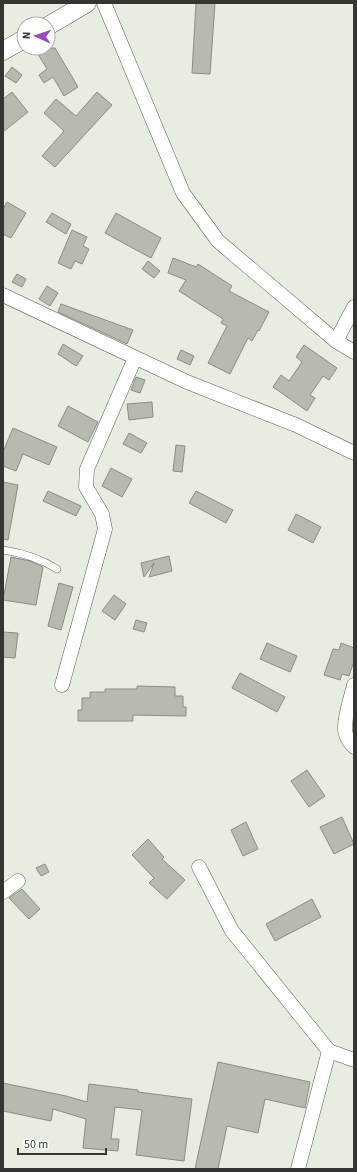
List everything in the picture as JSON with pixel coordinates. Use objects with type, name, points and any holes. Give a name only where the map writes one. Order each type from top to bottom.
[{"type":"street","points":[[56,21],[87,3]]},
{"type":"street","points":[[104,3],[183,193],[218,241],[336,341],[354,352]]},
{"type":"street","points":[[3,52],[16,44]]},
{"type":"street","points":[[3,295],[187,382],[296,425],[354,453]]},
{"type":"street","points":[[336,341],[354,307]]},
{"type":"street","points":[[62,685],[104,529],[102,514],[86,487],[87,469],[135,358]]},
{"type":"street","points":[[354,685],[345,731],[354,748]]},
{"type":"street","points":[[199,867],[232,931],[329,1051],[354,1060]]},
{"type":"street","points":[[3,892],[18,881]]},
{"type":"street","points":[[298,1169],[329,1051]]},
{"type":"lane","points":[[3,550],[24,553],[45,561],[58,569]]},
{"type":"building","points":[[196,3],[215,3],[210,74],[192,73]]},
{"type":"building","points":[[56,50],[78,87],[64,96],[53,77],[44,83],[39,75],[47,69],[39,56],[56,56]]},
{"type":"building","points":[[12,67],[22,75],[16,83],[5,76]]},
{"type":"building","points":[[12,92],[28,112],[3,132],[3,99]]},
{"type":"building","points":[[97,92],[112,105],[55,167],[42,156],[64,131],[44,113],[56,99],[76,116]]},
{"type":"building","points":[[7,202],[26,213],[11,238],[3,234],[3,209]]},
{"type":"building","points":[[52,213],[71,224],[66,234],[46,222]]},
{"type":"building","points":[[116,213],[161,238],[151,258],[105,233]]},
{"type":"building","points":[[72,230],[87,237],[83,246],[89,249],[82,264],[75,261],[71,269],[58,263]]},
{"type":"building","points":[[173,258],[196,267],[198,264],[232,286],[229,291],[269,312],[252,341],[248,338],[230,374],[208,363],[227,326],[221,323],[223,319],[179,291],[186,280],[168,273]]},
{"type":"building","points":[[148,261],[160,271],[154,278],[142,269]]},
{"type":"building","points":[[17,274],[26,279],[22,287],[12,282]]},
{"type":"building","points":[[47,286],[58,293],[50,306],[39,299]]},
{"type":"building","points":[[61,304],[133,330],[127,344],[58,312]]},
{"type":"building","points":[[63,344],[83,356],[76,366],[58,354]]},
{"type":"building","points":[[304,345],[337,368],[329,380],[323,376],[310,395],[315,398],[307,411],[273,387],[281,375],[289,381],[302,362],[296,357]]},
{"type":"building","points":[[181,350],[194,356],[190,365],[177,359]]},
{"type":"building","points":[[136,377],[145,380],[140,393],[131,390]]},
{"type":"building","points":[[152,402],[153,417],[129,420],[127,404]]},
{"type":"building","points":[[68,406],[98,422],[88,442],[58,426]]},
{"type":"building","points":[[13,428],[57,447],[49,465],[23,454],[16,471],[3,466],[3,452]]},
{"type":"building","points":[[129,433],[147,443],[141,453],[123,444]]},
{"type":"building","points":[[176,445],[185,446],[182,472],[173,471]]},
{"type":"building","points":[[111,468],[132,479],[122,497],[102,486]]},
{"type":"building","points":[[3,482],[18,485],[8,540],[3,539]]},
{"type":"building","points":[[48,491],[81,506],[76,516],[43,501]]},
{"type":"building","points":[[196,491],[233,510],[226,523],[189,503]]},
{"type":"building","points":[[296,514],[321,527],[313,543],[288,530]]},
{"type":"building","points":[[169,556],[172,571],[149,577],[154,563],[144,577],[141,563]]},
{"type":"building","points":[[11,557],[30,561],[43,567],[36,605],[3,600]]},
{"type":"building","points":[[59,583],[73,587],[61,630],[48,626]]},
{"type":"building","points":[[114,595],[126,604],[115,620],[102,611]]},
{"type":"building","points":[[136,620],[147,623],[144,632],[133,629]]},
{"type":"building","points":[[3,632],[18,633],[15,658],[3,657]]},
{"type":"building","points":[[267,643],[297,656],[290,672],[260,659]]},
{"type":"building","points":[[341,643],[354,648],[354,661],[349,676],[342,674],[340,680],[324,675],[333,649],[339,650]]},
{"type":"building","points":[[240,673],[285,697],[277,712],[232,688]]},
{"type":"building","points":[[137,686],[175,687],[175,696],[183,696],[183,707],[186,707],[186,716],[133,715],[133,721],[78,721],[78,710],[82,710],[82,698],[90,698],[90,692],[105,692],[105,689],[137,689]]},
{"type":"building","points":[[307,770],[325,796],[309,807],[291,781]]},
{"type":"building","points":[[342,817],[354,844],[334,854],[320,827]]},
{"type":"building","points":[[246,822],[258,849],[243,856],[231,830]]},
{"type":"building","points":[[148,839],[164,857],[162,859],[185,880],[167,899],[149,883],[154,878],[132,855]]},
{"type":"building","points":[[45,864],[49,872],[41,876],[36,868]]},
{"type":"building","points":[[22,889],[40,909],[29,919],[9,898]]},
{"type":"building","points":[[312,899],[321,917],[275,941],[266,924]]},
{"type":"building","points":[[218,1062],[310,1082],[305,1108],[265,1099],[258,1133],[227,1126],[218,1169],[195,1169]]},
{"type":"building","points":[[3,1083],[66,1096],[87,1102],[89,1084],[192,1099],[184,1161],[136,1155],[142,1110],[115,1107],[111,1139],[119,1139],[118,1151],[83,1148],[86,1119],[53,1109],[51,1121],[3,1111]]}]
